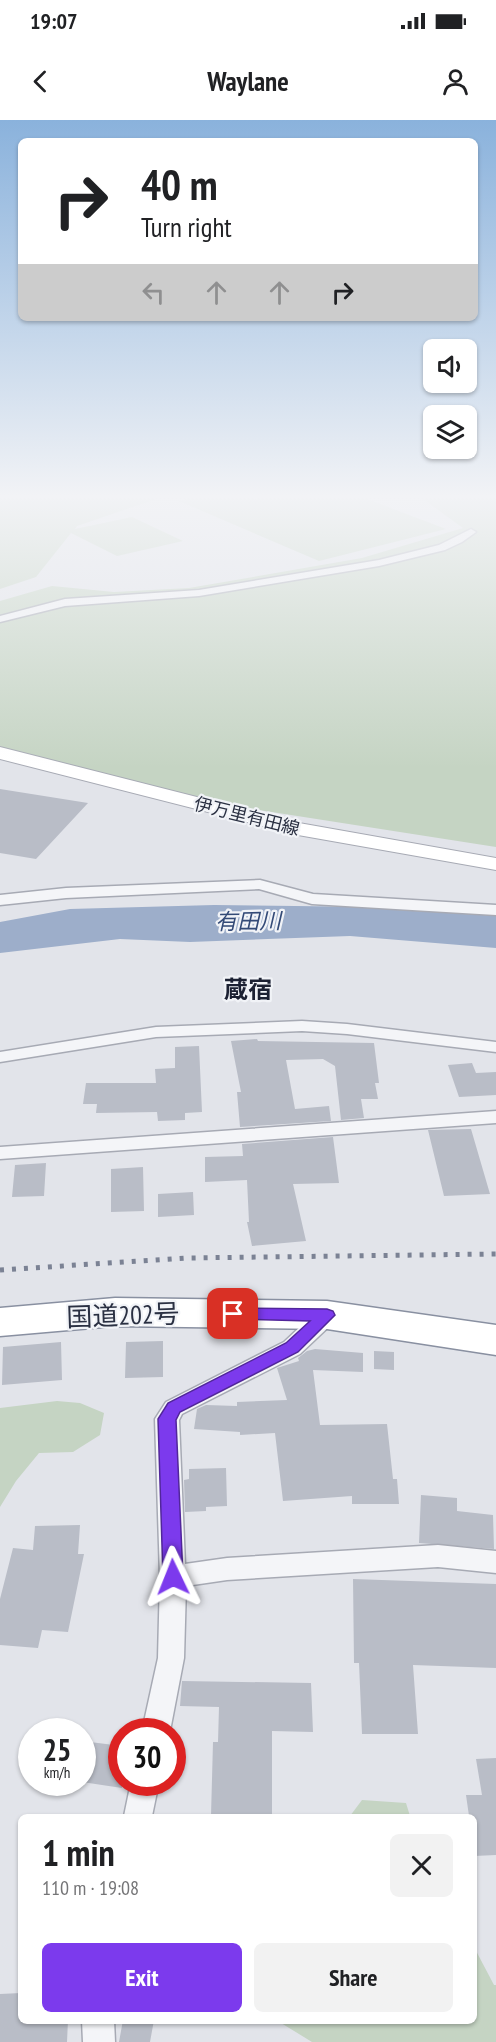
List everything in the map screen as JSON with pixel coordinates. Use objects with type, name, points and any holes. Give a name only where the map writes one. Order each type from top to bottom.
[{"type":"highway","name":"国道202号","points":[[0,1322],[115,1312],[327,1315],[496,1340]]},
{"type":"main road","name":"伊万里有田線","points":[[0,753],[298,829],[496,864]]},
{"type":"street","points":[[0,619],[68,602],[232,589]]},
{"type":"street","points":[[0,900],[66,892],[260,884],[312,899],[496,910]]},
{"type":"street","points":[[0,1058],[156,1032],[302,1026],[347,1029],[496,1047]]},
{"type":"street","points":[[0,1154],[496,1117]]},
{"type":"street","points":[[159,1718],[171,1658],[173,1577],[167,1419],[174,1408],[292,1348],[327,1315]]},
{"type":"street","points":[[173,1577],[227,1569],[438,1556],[496,1562]]},
{"type":"street","points":[[138,1814],[142,1796]]},
{"type":"street","points":[[98,2024],[99,2042]]},
{"type":"green space","points":[[43,589],[114,592],[176,589],[496,589],[496,847],[213,803],[0,756],[0,601]]},
{"type":"green space","points":[[57,1401],[80,1403],[104,1413],[100,1435],[73,1452],[39,1453],[16,1481],[0,1507],[0,1408]]},
{"type":"green space","points":[[362,1800],[406,1803],[409,1814],[352,1814]]},
{"type":"green space","points":[[477,1953],[496,1985],[496,2042],[312,2042],[283,2024],[477,2024]]},
{"type":"water","name":"有田川","points":[[214,905],[377,907],[496,916],[496,948],[350,936],[190,942],[120,939],[0,953],[0,922],[70,909]]},
{"type":"building","points":[[0,789],[88,803],[36,859],[0,853]]},
{"type":"building","points":[[257,1039],[258,1041],[374,1043],[379,1083],[375,1083],[378,1099],[361,1099],[364,1118],[341,1120],[335,1066],[323,1059],[286,1060],[295,1109],[329,1106],[331,1121],[240,1127],[237,1092],[241,1092],[231,1041]]},
{"type":"building","points":[[199,1046],[202,1112],[185,1113],[185,1120],[158,1121],[157,1112],[96,1113],[97,1104],[83,1104],[86,1083],[156,1083],[155,1069],[175,1068],[175,1047]]},
{"type":"building","points":[[472,1063],[476,1073],[496,1072],[496,1095],[459,1097],[448,1065]]},
{"type":"building","points":[[471,1129],[490,1194],[444,1196],[428,1130]]},
{"type":"building","points":[[333,1137],[339,1183],[293,1184],[306,1241],[252,1246],[247,1222],[249,1222],[247,1180],[205,1182],[205,1157],[243,1156],[242,1144]]},
{"type":"building","points":[[46,1163],[44,1196],[12,1197],[15,1165]]},
{"type":"building","points":[[143,1167],[144,1211],[111,1212],[111,1169]]},
{"type":"building","points":[[193,1192],[194,1215],[158,1217],[158,1194]]},
{"type":"building","points":[[163,1341],[163,1377],[125,1378],[126,1342]]},
{"type":"building","points":[[61,1342],[62,1380],[2,1385],[3,1347]]},
{"type":"building","points":[[315,1349],[363,1353],[363,1372],[313,1370],[320,1425],[387,1424],[393,1479],[397,1479],[399,1504],[352,1504],[352,1496],[283,1501],[275,1433],[240,1435],[240,1432],[194,1429],[197,1409],[206,1405],[237,1406],[237,1402],[287,1400],[277,1368],[299,1361],[298,1358],[307,1351]]},
{"type":"building","points":[[374,1351],[394,1352],[394,1370],[374,1369]]},
{"type":"building","points":[[226,1468],[227,1506],[206,1507],[206,1511],[185,1512],[184,1480],[189,1479],[189,1469]]},
{"type":"building","points":[[421,1495],[457,1498],[457,1511],[493,1515],[494,1549],[419,1543]]},
{"type":"building","points":[[80,1525],[78,1554],[84,1554],[68,1632],[42,1630],[38,1648],[0,1645],[0,1599],[13,1548],[33,1550],[35,1526]]},
{"type":"building","points":[[353,1579],[496,1584],[496,1668],[413,1665],[418,1734],[362,1734],[359,1663],[354,1663]]},
{"type":"building","points":[[182,1681],[311,1683],[313,1732],[272,1731],[272,1814],[211,1814],[213,1742],[218,1742],[219,1707],[180,1706]]},
{"type":"building","points":[[96,1743],[108,1744],[108,1786],[96,1784]]},
{"type":"building","points":[[496,1758],[496,1855],[477,1856],[477,1814],[469,1814],[466,1795],[482,1795],[476,1759]]},
{"type":"building","points":[[18,1993],[18,2024],[68,2024],[67,2042],[0,2042],[0,1994]]},
{"type":"building","points":[[122,2024],[153,2024],[150,2042],[119,2042]]},
{"type":"railway","points":[[0,1270],[186,1258],[496,1254]]},
{"type":"district","name":"蔵宿","points":[[248,989]]},
{"type":"route","points":[[173,1577],[167,1419],[174,1408],[292,1348],[327,1315],[233,1314]]}]
